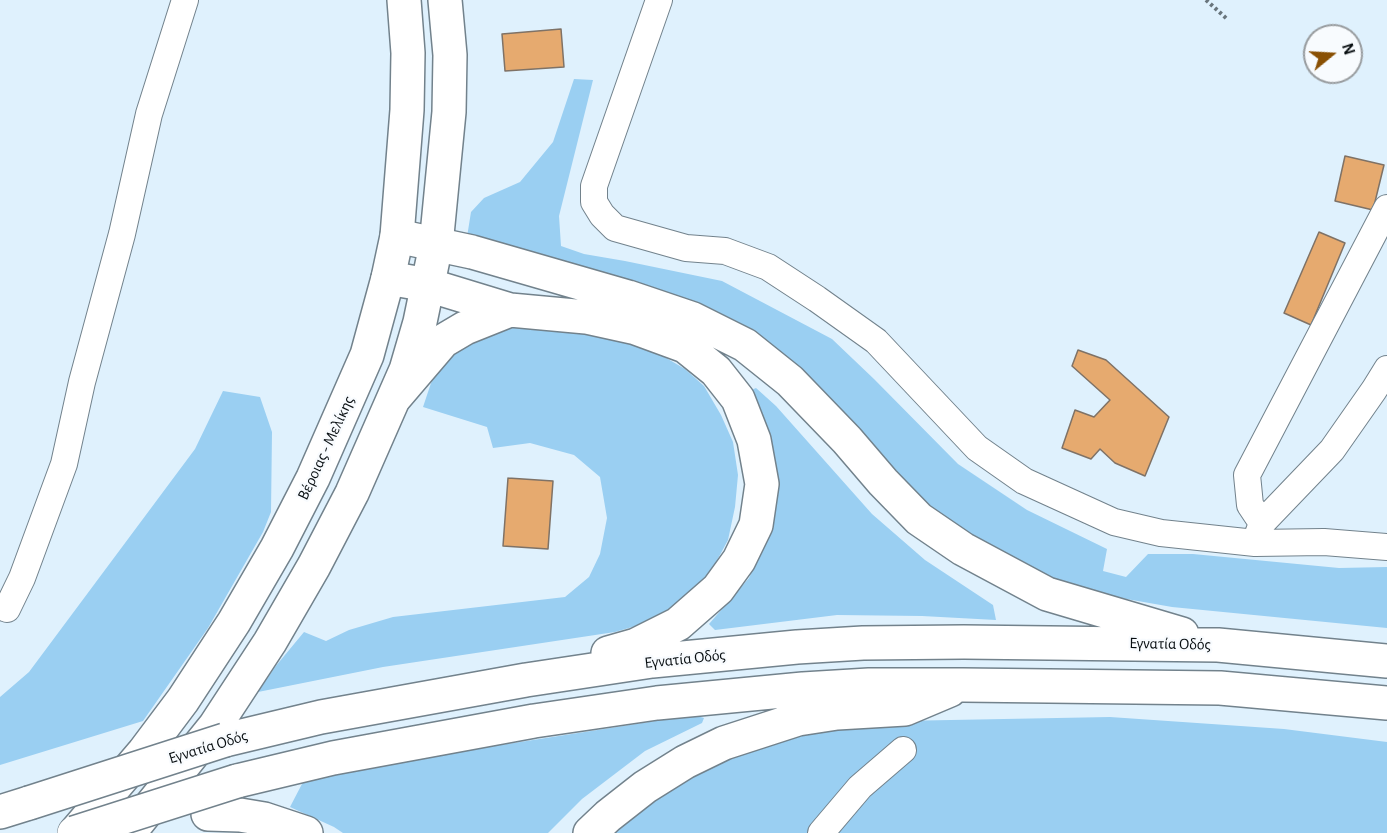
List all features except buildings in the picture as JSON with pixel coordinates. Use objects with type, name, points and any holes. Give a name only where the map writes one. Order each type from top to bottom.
[{"type":"main road","name":"Βέροιας - Μελίκης","points":[[74,833],[144,752],[183,700],[234,622],[313,478],[367,355],[397,236],[407,110],[408,53],[404,0]]},
{"type":"main road","points":[[129,833],[215,726],[270,642],[314,566],[346,504],[396,396],[409,361],[436,244],[449,112],[450,55],[446,0]]},
{"type":"main road","points":[[397,236],[472,252],[628,297],[693,319],[745,345],[790,381],[919,519],[963,549],[1047,594],[1218,645]]},
{"type":"main road","points":[[388,278],[428,285],[510,310],[586,317],[636,328],[685,346],[716,371],[738,399],[754,440],[762,484],[756,525],[739,560],[718,589],[678,624],[636,645],[526,680]]},
{"type":"main road","points":[[396,396],[443,341],[465,328],[510,310]]},
{"type":"main road","name":"Εγνατία Οδός","points":[[15,808],[225,740],[321,717],[526,680],[652,661],[863,643],[976,642],[1218,645],[1387,660]]},
{"type":"main road","points":[[74,833],[237,781],[333,758],[600,711],[803,689],[869,685],[1220,688],[1387,703]]},
{"type":"main road","points":[[590,833],[645,787],[685,762],[724,743],[798,720],[837,713],[904,709],[963,685]]},
{"type":"main road","points":[[99,833],[208,814],[240,815],[264,819],[306,833]]},
{"type":"street","points":[[7,609],[22,578],[64,464],[82,382],[122,234],[149,114],[185,0]]},
{"type":"street","points":[[659,0],[594,186],[594,202],[602,215],[615,228],[686,248],[725,251],[768,267],[818,299],[876,341],[977,448],[1024,481],[1114,522],[1161,533],[1259,533],[1324,542],[1387,547]]},
{"type":"street","points":[[1259,533],[1250,506],[1246,476],[1387,208]]},
{"type":"street","points":[[1259,533],[1332,450],[1387,369]]},
{"type":"street","points":[[821,833],[860,787],[903,750]]},
{"type":"path","points":[[1206,0],[1227,19]]},
{"type":"shaded area","points":[[574,79],[593,80],[559,216],[561,246],[584,254],[722,281],[832,339],[958,464],[1027,510],[1107,549],[1103,571],[1126,577],[1148,554],[1193,554],[1339,568],[1387,567],[1387,628],[1172,607],[1081,591],[1022,566],[966,538],[920,496],[791,361],[467,237],[471,212],[484,198],[520,182],[553,142]]},
{"type":"shaded area","points":[[513,328],[594,330],[656,352],[685,369],[704,386],[733,442],[738,475],[735,507],[728,540],[714,566],[695,589],[672,610],[646,623],[615,632],[383,667],[258,692],[304,632],[326,641],[349,630],[393,617],[565,597],[589,577],[600,554],[607,518],[600,477],[574,455],[530,443],[493,448],[487,427],[423,407],[431,383],[442,365],[460,347],[486,334]]},
{"type":"shaded area","points":[[756,388],[776,406],[872,514],[925,560],[993,605],[996,620],[837,615],[715,630],[709,624],[749,578],[763,547],[749,391]]},
{"type":"shaded area","points":[[223,391],[260,397],[272,432],[271,512],[263,532],[208,628],[143,721],[0,765],[0,697],[29,672],[195,449]]},
{"type":"shaded area","points":[[694,715],[704,718],[702,723],[645,751],[582,799],[548,833],[343,833],[290,807],[303,782],[385,763]]},
{"type":"shaded area","points":[[1110,717],[1284,729],[1387,742],[1387,833],[607,833],[665,791],[718,763],[776,741],[828,728],[898,721]]}]
